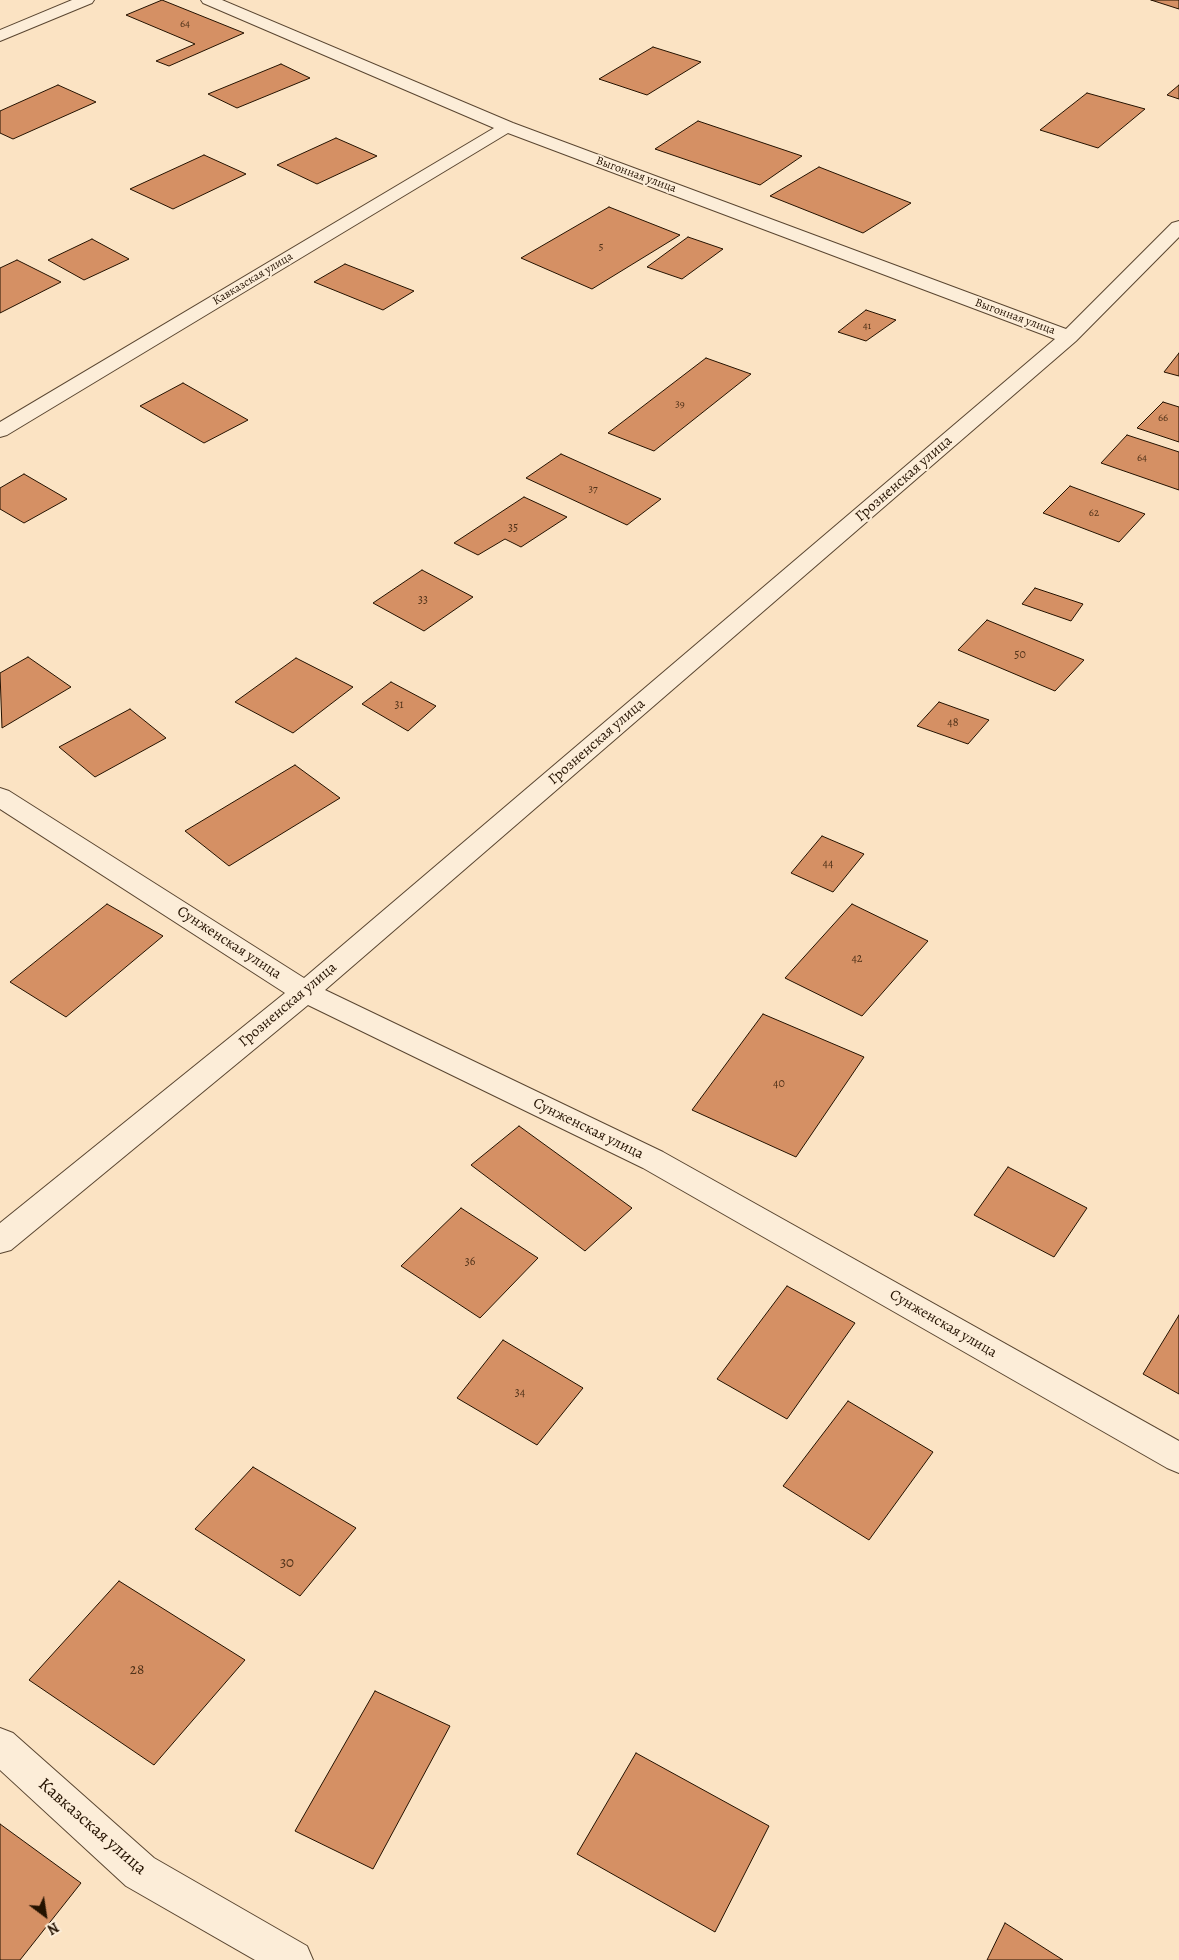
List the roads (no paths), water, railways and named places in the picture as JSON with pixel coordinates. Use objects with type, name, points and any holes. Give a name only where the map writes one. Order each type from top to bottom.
[{"type":"street","points":[[0,36],[86,0]]},
{"type":"street","name":"Выгонная улица","points":[[209,0],[507,127],[1068,337]]},
{"type":"street","name":"Кавказская улица","points":[[0,431],[507,127]]},
{"type":"street","name":"Грозненская улица","points":[[0,1241],[305,992],[1068,337],[1179,227]]},
{"type":"street","name":"Сунженская улица","points":[[0,797],[305,992],[653,1160],[1179,1458]]},
{"type":"street","name":"Кавказская улица","points":[[0,1746],[140,1872],[293,1960]]}]
